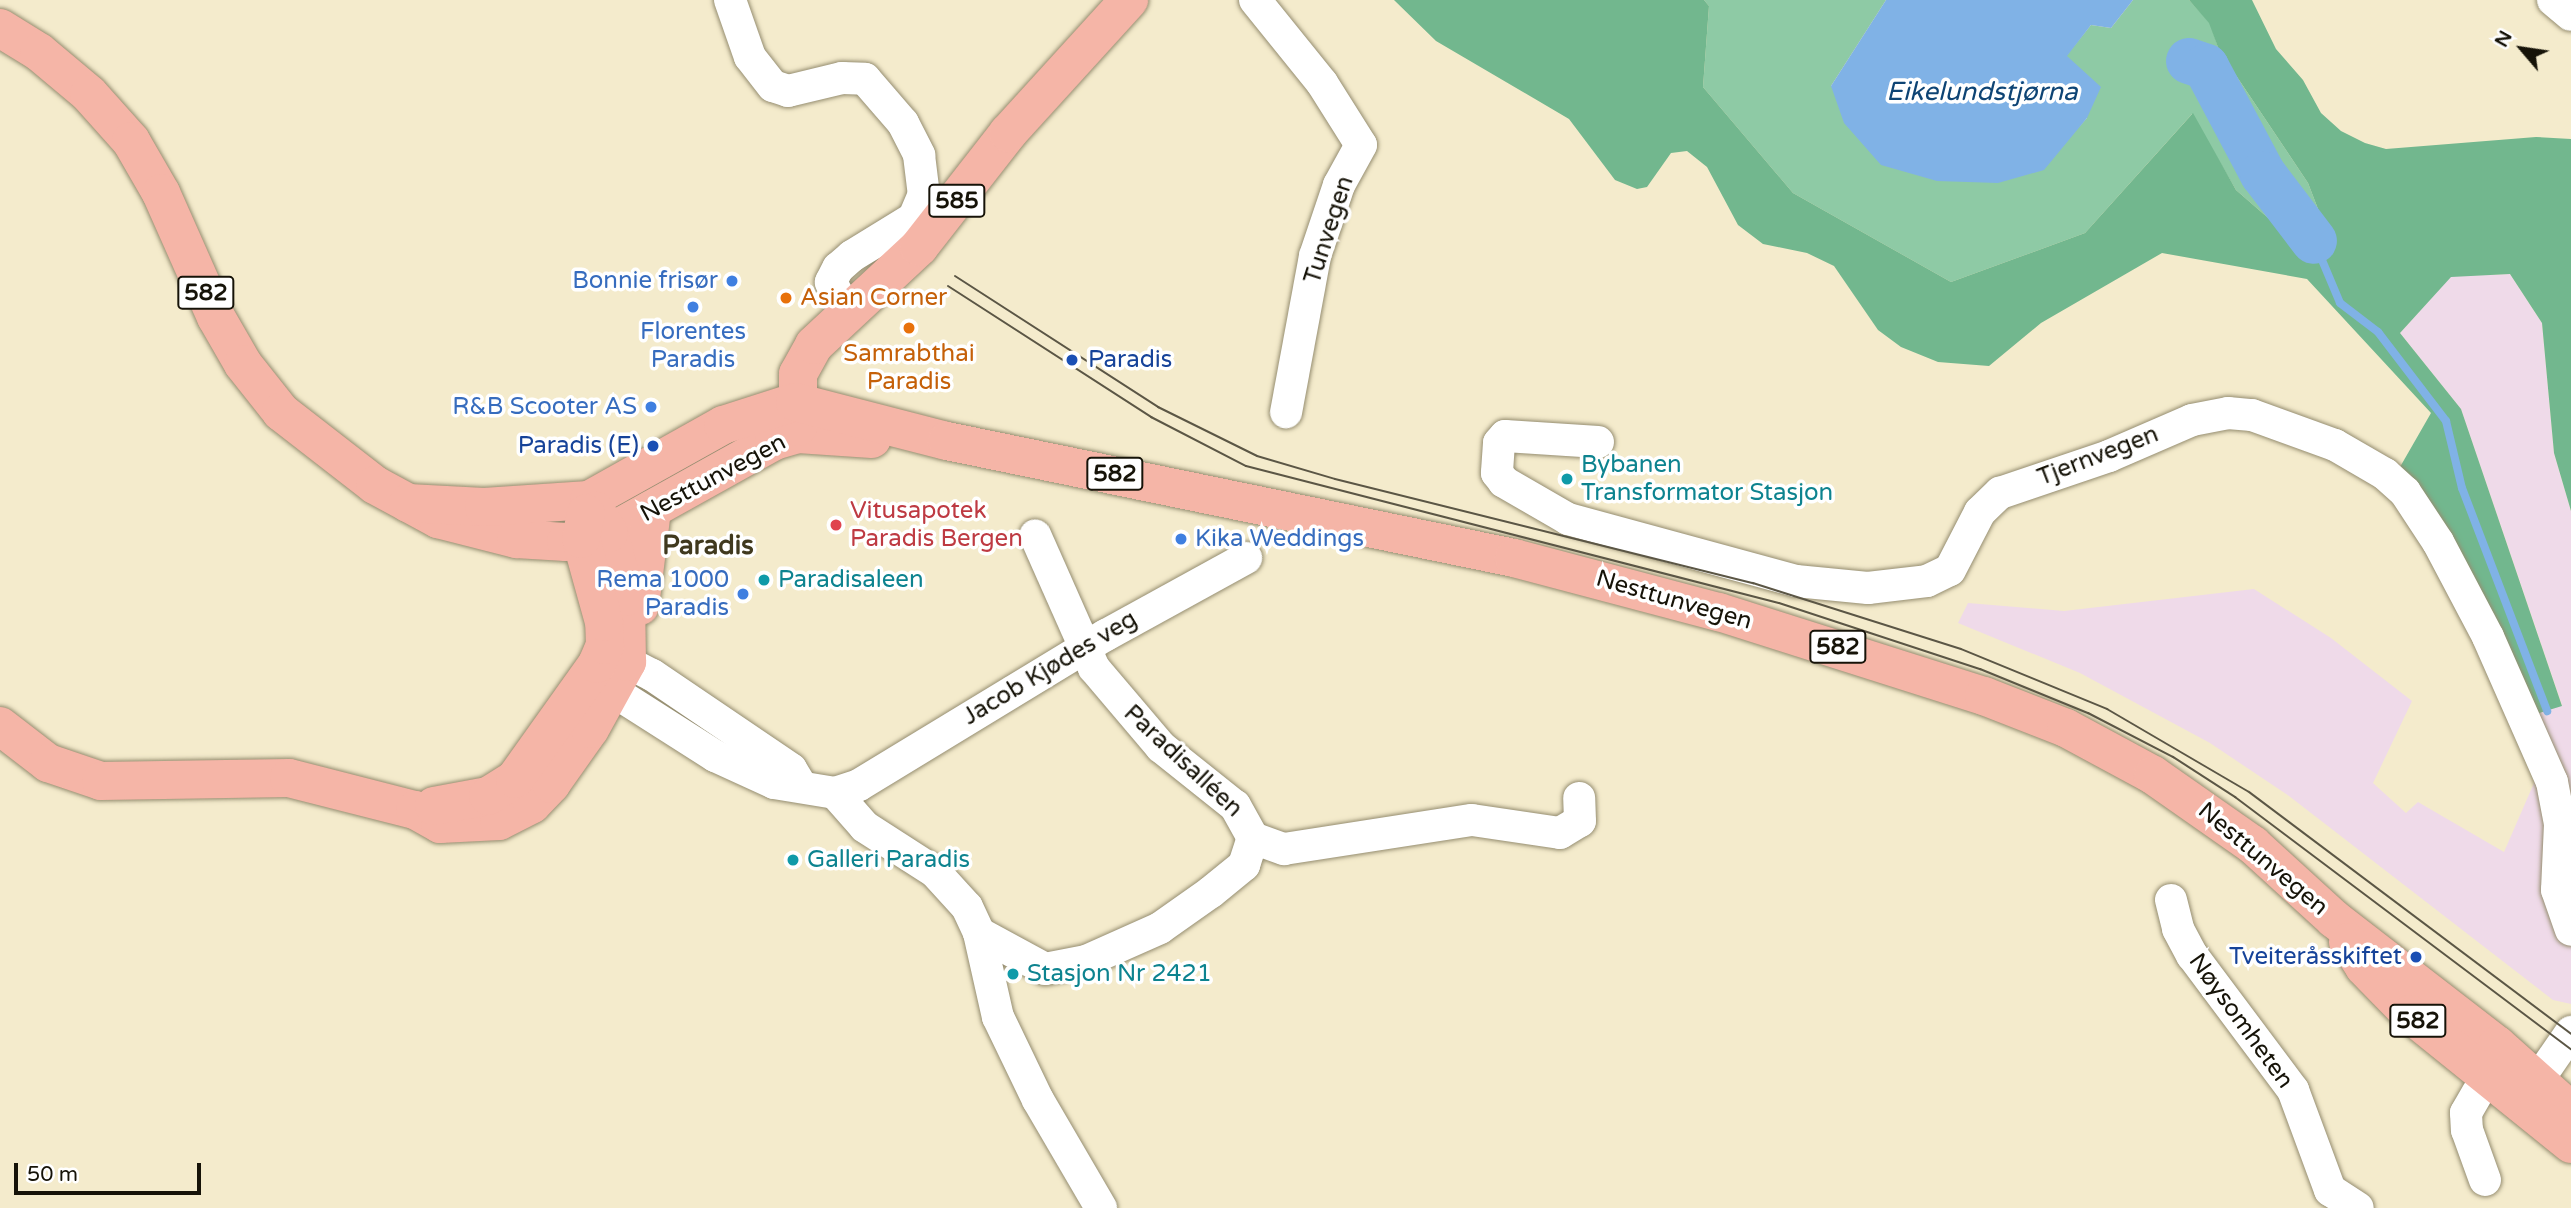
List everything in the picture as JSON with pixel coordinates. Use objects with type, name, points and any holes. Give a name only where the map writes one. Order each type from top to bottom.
[{"type":"main road","name":"585","points":[[797,418],[802,363],[847,312],[919,247],[1008,133],[1129,0]]},
{"type":"main road","name":"582","points":[[0,28],[39,52],[89,94],[131,141],[161,193],[216,317],[243,364],[281,412],[326,452],[408,503],[468,529],[585,538]]},
{"type":"main road","name":"Nesttunvegen","points":[[585,538],[652,510],[730,463],[797,418]]},
{"type":"main road","name":"Nesttunvegen","points":[[589,500],[723,425],[797,418],[947,441],[1514,558],[1719,612],[1984,696],[2094,743],[2192,799],[2253,845],[2334,919],[2364,967],[2385,991],[2530,1091],[2571,1111]]},
{"type":"main road","name":"582","points":[[408,503],[508,507],[589,500]]},
{"type":"main road","points":[[589,500],[585,538],[626,597],[617,664]]},
{"type":"main road","points":[[0,726],[48,763],[101,781],[289,778],[415,810],[488,796],[515,779],[617,664],[640,610],[652,510]]},
{"type":"main road","name":"Nesttunvegen","points":[[2530,1091],[2571,1144]]},
{"type":"street","points":[[730,0],[750,57],[767,82],[788,91],[842,78],[865,79],[903,123],[919,155],[924,194],[914,218],[852,256],[838,268],[831,282],[847,312]]},
{"type":"street","name":"Tunvegen","points":[[1255,0],[1322,83],[1361,145],[1339,185],[1315,256],[1286,412]]},
{"type":"street","points":[[2553,0],[2571,15]]},
{"type":"street","name":"Tjernvegen","points":[[1598,442],[1503,437],[1497,473],[1504,482],[1568,519],[1796,581],[1863,588],[1905,586],[1942,575],[1958,558],[1980,512],[2000,493],[2109,456],[2192,420],[2228,413],[2252,415],[2335,445],[2385,474],[2405,492],[2434,535],[2488,637],[2552,782],[2560,824],[2557,890],[2571,930]]},
{"type":"street","name":"Paradisalléen","points":[[1035,535],[1090,658],[1161,747],[1235,806],[1253,838],[1284,849],[1472,820],[1560,833],[1580,821],[1578,798]]},
{"type":"street","name":"Jacob Kjødes veg","points":[[847,789],[902,756],[1090,658],[1246,558]]},
{"type":"street","points":[[617,664],[791,769],[800,784],[847,789],[895,843],[952,888],[979,933],[1003,1028],[1038,1100],[1101,1208]]},
{"type":"street","name":"Paradisalléen","points":[[979,933],[1045,969],[1086,961],[1160,928],[1211,892],[1244,866],[1253,838]]},
{"type":"street","name":"Nøysomheten","points":[[2171,900],[2178,929],[2192,955],[2293,1090],[2330,1189],[2358,1208]]},
{"type":"street","points":[[2530,1091],[2571,1032]]},
{"type":"street","points":[[2478,1092],[2466,1113],[2467,1130],[2485,1181]]},
{"type":"shaded area","points":[[2510,274],[2542,323],[2554,453],[2571,511],[2571,1004],[2553,1000],[2289,796],[2210,743],[2080,673],[1958,623],[1968,603],[2064,611],[2254,589],[2331,638],[2412,701],[2373,783],[2406,813],[2418,802],[2504,852],[2534,783],[2533,715],[2562,705],[2461,409],[2400,333],[2451,276]]},
{"type":"green space","points":[[1394,0],[1704,0],[1709,6],[1703,87],[1793,193],[1951,282],[2085,233],[2193,113],[2236,190],[2313,257],[2330,240],[2308,183],[2219,50],[2209,23],[2189,0],[2252,0],[2276,49],[2303,80],[2321,113],[2341,131],[2365,143],[2386,149],[2536,137],[2571,139],[2571,511],[2554,453],[2542,323],[2510,274],[2451,277],[2400,333],[2461,409],[2562,706],[2533,715],[2400,467],[2431,413],[2307,279],[2162,253],[2041,323],[1989,366],[1938,362],[1901,347],[1878,330],[1834,266],[1807,253],[1763,244],[1738,225],[1707,167],[1687,151],[1671,153],[1647,187],[1637,189],[1615,180],[1569,119],[1436,41]]},
{"type":"green space","points":[[1704,0],[1886,0],[1831,86],[2068,139],[2087,118],[2066,56],[2091,25],[2111,28],[2133,0],[2189,0],[2210,23],[2219,50],[2308,183],[2330,240],[2313,257],[2236,190],[2192,114],[2085,233],[1951,282],[1793,193],[1703,87],[1709,6]]},
{"type":"water","name":"Eikelundstjørna","points":[[1886,0],[2133,0],[2111,28],[2091,25],[2067,56],[2101,87],[2087,118],[2044,170],[1998,183],[1937,181],[1881,165],[1844,123],[1831,86]]},
{"type":"waterway","points":[[2189,61],[2206,67],[2263,174],[2314,241]]},
{"type":"waterway","points":[[2314,241],[2340,303],[2378,332],[2446,421],[2462,488],[2547,711]]},
{"type":"tram line","points":[[955,276],[1158,407],[1257,456],[1335,479],[1753,583],[1961,649],[2107,709],[2249,792],[2571,1034]]},
{"type":"tram line","points":[[948,286],[1151,417],[1246,466],[1779,603],[1980,669],[2088,713],[2173,757],[2235,797],[2571,1049]]},
{"type":"place","name":"Bonnie frisør","points":[[732,281]]},
{"type":"place","name":"Asian Corner","points":[[786,298]]},
{"type":"place","name":"Florentes Paradis","points":[[693,307]]},
{"type":"place","name":"Samrabthai Paradis","points":[[909,328]]},
{"type":"place","name":"Paradis","points":[[1072,360]]},
{"type":"place","name":"R&B Scooter AS","points":[[651,407]]},
{"type":"place","name":"Paradis (E)","points":[[653,446]]},
{"type":"place","name":"Bybanen Transformator Stasjon","points":[[1567,479]]},
{"type":"place","name":"Vitusapotek Paradis Bergen","points":[[836,525]]},
{"type":"place","name":"Kika Weddings","points":[[1181,539]]},
{"type":"place","name":"Paradisaleen","points":[[764,580]]},
{"type":"place","name":"Rema 1000 Paradis","points":[[743,594]]},
{"type":"place","name":"Galleri Paradis","points":[[793,860]]},
{"type":"place","name":"Tveiteråsskiftet","points":[[2416,957]]},
{"type":"place","name":"Stasjon Nr 2421","points":[[1013,974]]},
{"type":"district","name":"Paradis","points":[[708,546]]}]
